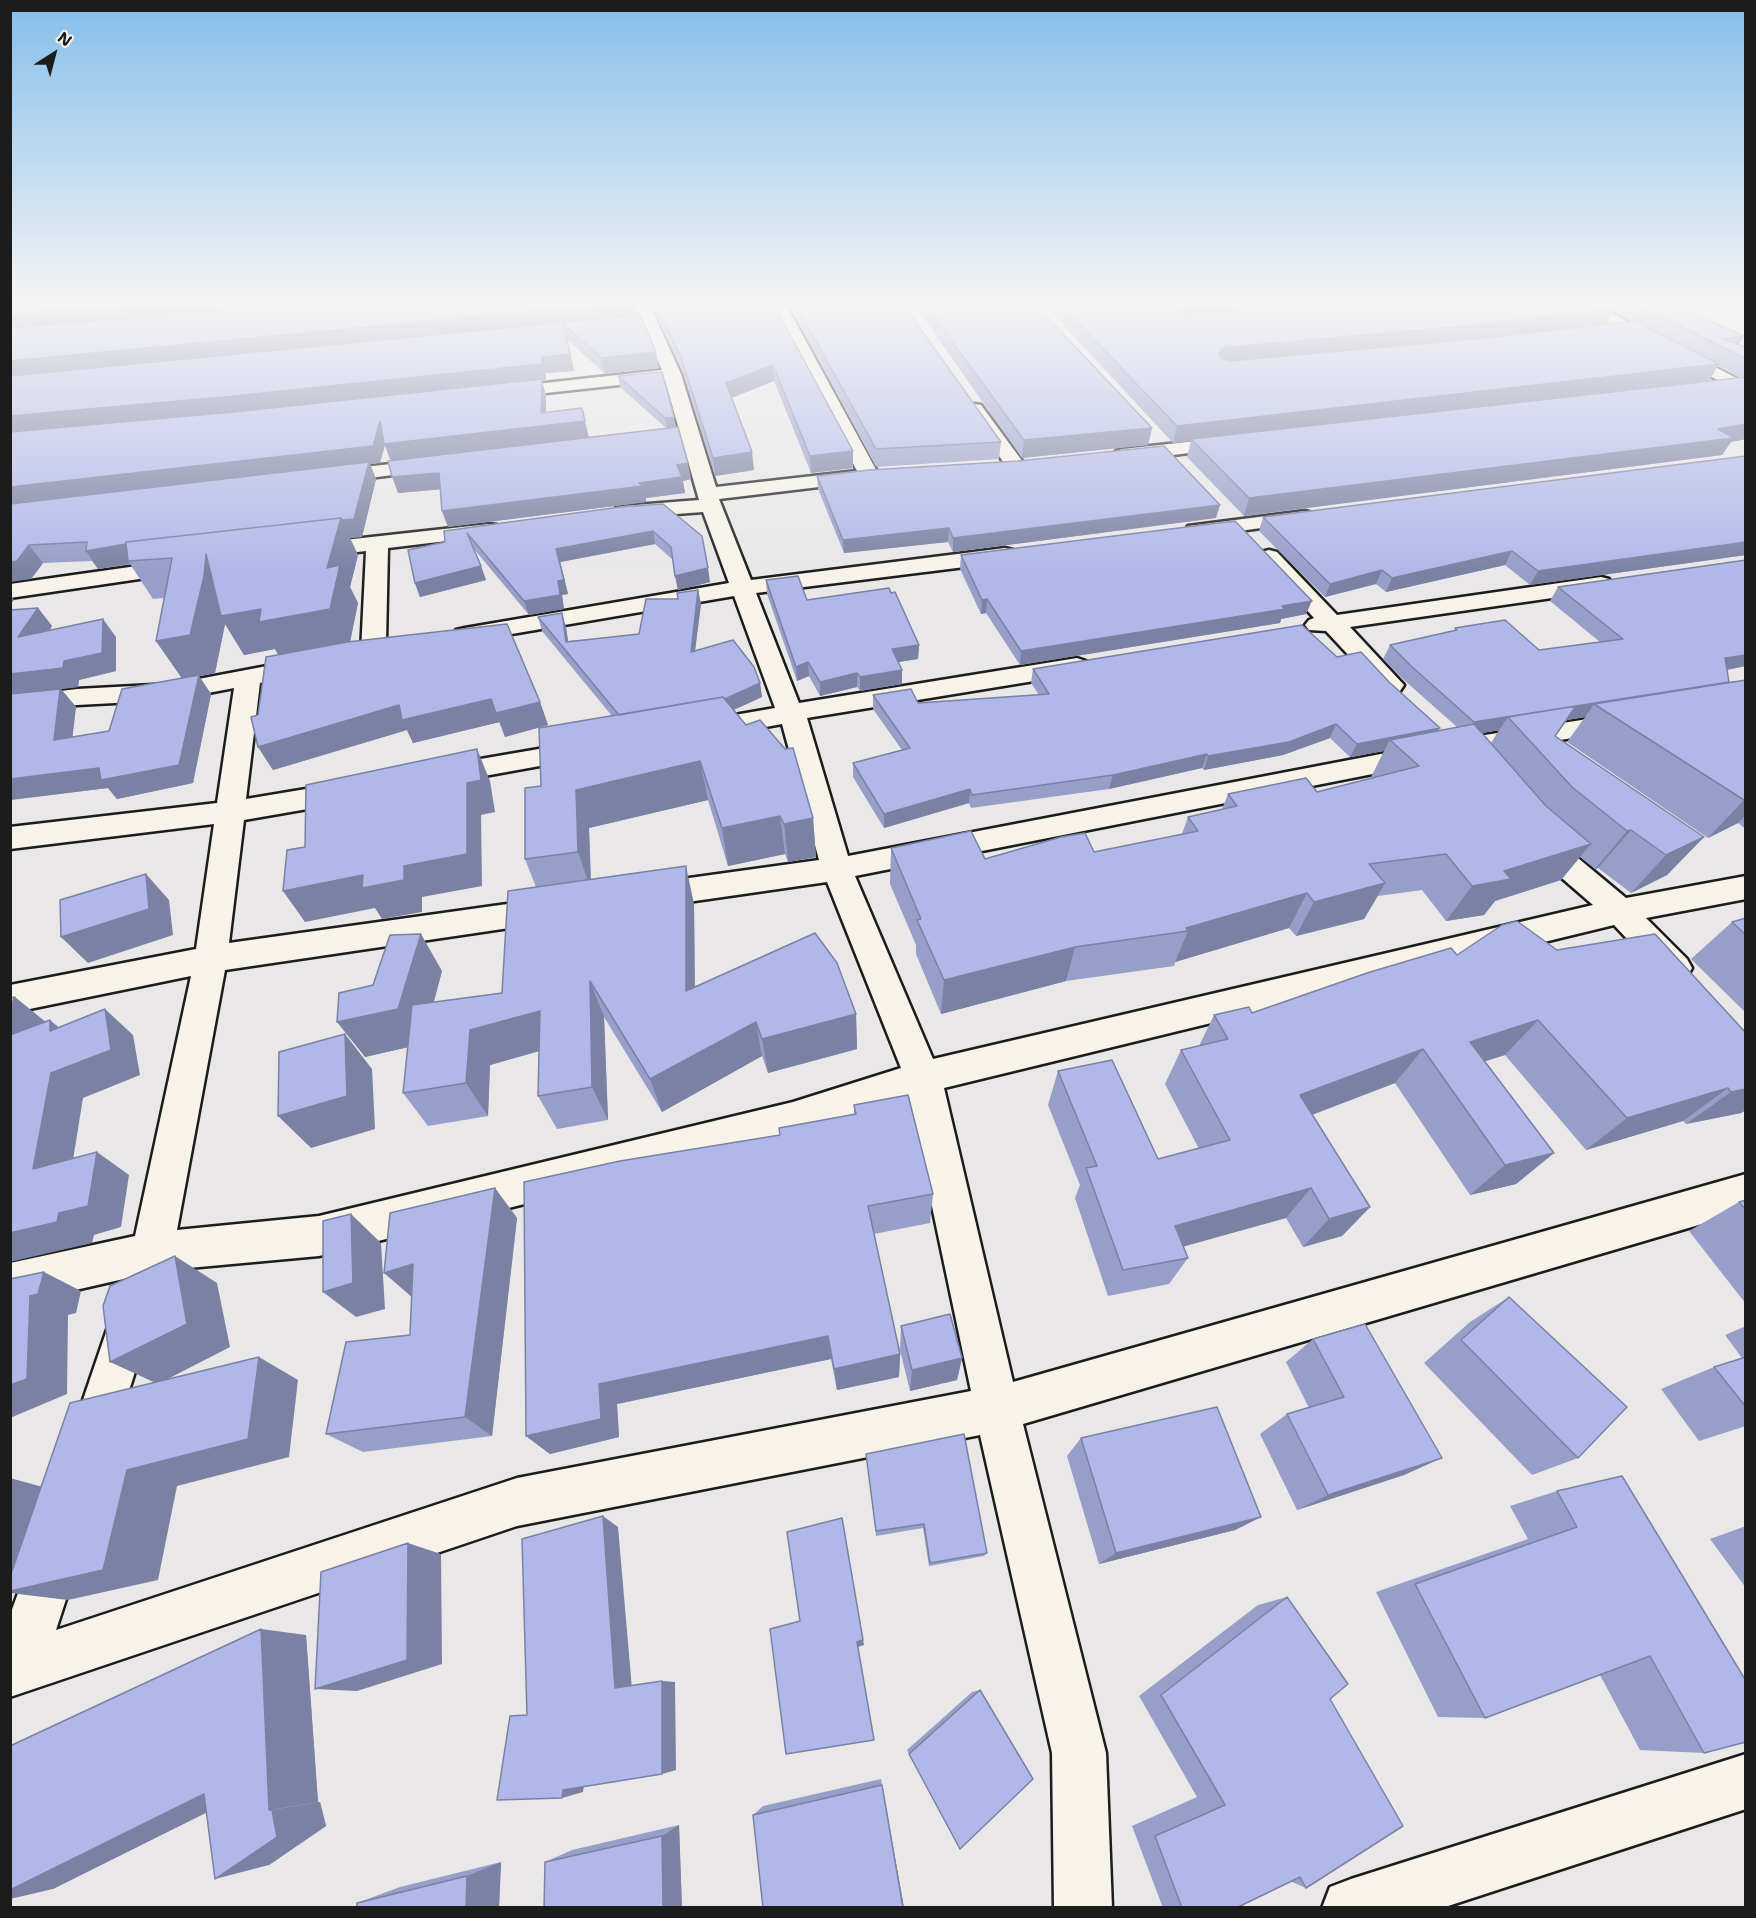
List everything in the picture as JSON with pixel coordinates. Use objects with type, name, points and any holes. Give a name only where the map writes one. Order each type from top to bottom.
[{"type":"street","points":[[481,395],[504,393]]},
{"type":"street","points":[[674,393],[677,435],[710,500],[741,588],[791,713],[837,869],[922,1077],[997,1409],[1079,1753],[1083,1908]]},
{"type":"street","points":[[825,393],[869,475]]},
{"type":"street","points":[[968,399],[1016,466]]},
{"type":"street","points":[[1105,457],[1161,443],[1251,441]]},
{"type":"street","points":[[1161,443],[1187,472]]},
{"type":"street","points":[[310,480],[452,462]]},
{"type":"street","points":[[993,468],[1038,464]]},
{"type":"street","points":[[602,515],[869,475],[891,474]]},
{"type":"street","points":[[1216,502],[1409,703]]},
{"type":"street","points":[[1179,533],[1321,515]]},
{"type":"street","points":[[288,554],[507,528]]},
{"type":"street","points":[[378,543],[361,654],[626,606],[741,588],[1025,552]]},
{"type":"street","points":[[10,591],[199,565]]},
{"type":"street","points":[[1299,628],[1628,580]]},
{"type":"street","points":[[674,734],[1096,663]]},
{"type":"street","points":[[10,705],[77,696],[172,692],[294,668]]},
{"type":"street","points":[[80,1478],[152,1252],[211,958],[249,678]]},
{"type":"street","points":[[625,899],[837,869],[1459,748],[1642,718]]},
{"type":"street","points":[[1434,725],[1459,748],[1480,774]]},
{"type":"street","points":[[417,780],[615,745]]},
{"type":"street","points":[[10,838],[230,812],[370,788]]},
{"type":"street","points":[[1516,817],[1531,834],[1620,911],[1690,984]]},
{"type":"street","points":[[10,1284],[152,1252],[319,1236],[793,1119],[922,1077],[1620,911],[1746,887]]},
{"type":"street","points":[[10,999],[211,958],[577,906]]},
{"type":"street","points":[[14,1670],[517,1502],[997,1409],[1746,1192]]},
{"type":"street","points":[[14,1670],[65,1523]]},
{"type":"street","points":[[1351,1908],[1746,1781]]},
{"type":"building","points":[[10,393],[268,393],[234,396],[10,416]]},
{"type":"building","points":[[416,393],[542,393],[541,413],[582,408],[585,421],[384,444],[380,421],[373,446],[10,487],[10,432]]},
{"type":"building","points":[[636,393],[667,393],[674,417],[665,418]]},
{"type":"building","points":[[692,393],[730,393],[752,452],[713,458]]},
{"type":"building","points":[[784,393],[821,393],[853,451],[810,456]]},
{"type":"building","points":[[845,393],[966,393],[1001,442],[876,449]]},
{"type":"building","points":[[989,393],[1118,393],[1152,428],[1024,440]]},
{"type":"building","points":[[1145,393],[1470,393],[1177,426]]},
{"type":"building","points":[[1607,393],[1746,393],[1746,424],[1718,429],[1734,438],[1249,498],[1191,439]]},
{"type":"building","points":[[678,427],[688,463],[677,465],[682,477],[639,483],[643,486],[442,511],[439,473],[392,477],[388,461]]},
{"type":"building","points":[[1164,446],[1220,505],[953,538],[949,528],[843,540],[817,476],[869,470],[1018,461]]},
{"type":"building","points":[[1746,456],[1746,542],[1538,571],[1512,551],[1392,578],[1382,570],[1330,584],[1263,517]]},
{"type":"building","points":[[369,462],[354,519],[342,520],[341,518],[126,542],[126,544],[86,551],[87,542],[29,545],[17,561],[10,562],[10,504]]},
{"type":"building","points":[[663,504],[702,536],[708,568],[675,576],[671,547],[653,531],[556,549],[564,580],[558,581],[560,595],[524,601],[467,533],[481,566],[415,583],[408,550],[445,542],[444,531],[620,507]]},
{"type":"building","points":[[341,518],[327,568],[340,565],[330,609],[259,622],[261,609],[221,616],[206,554],[204,576],[190,635],[156,641],[172,558],[128,561],[126,542]]},
{"type":"building","points":[[1235,521],[1312,601],[1282,606],[1285,609],[1021,651],[987,599],[982,600],[961,555]]},
{"type":"building","points":[[1746,560],[1746,655],[1725,658],[1729,682],[1474,722],[1390,645],[1457,630],[1455,628],[1505,620],[1539,650],[1623,639],[1558,587]]},
{"type":"building","points":[[798,576],[807,600],[889,588],[891,593],[895,592],[919,645],[892,649],[902,670],[860,677],[857,673],[820,682],[808,662],[796,667],[766,580]]},
{"type":"building","points":[[698,590],[691,652],[733,640],[754,667],[760,683],[725,699],[723,697],[619,715],[538,617],[562,613],[566,642],[639,634],[646,599],[678,599],[677,593]]},
{"type":"building","points":[[38,608],[18,637],[103,619],[102,653],[64,661],[63,668],[10,674],[10,610]]},
{"type":"building","points":[[507,624],[540,702],[496,713],[491,699],[402,720],[399,705],[258,747],[251,717],[258,715],[266,657],[347,642]]},
{"type":"building","points":[[1302,625],[1337,657],[1361,652],[1389,682],[1440,728],[1357,744],[1336,724],[1289,742],[1208,756],[1207,754],[1113,775],[972,795],[970,789],[884,814],[853,763],[910,748],[873,695],[911,689],[918,703],[1049,694],[1033,669]]},
{"type":"building","points":[[199,675],[179,765],[101,780],[99,768],[10,779],[10,694],[60,689],[54,740],[109,731],[122,689]]},
{"type":"building","points":[[1746,680],[1746,800],[1594,704]]},
{"type":"building","points":[[723,697],[746,725],[760,720],[785,749],[793,748],[813,818],[784,824],[780,816],[722,828],[700,761],[576,790],[578,852],[525,859],[525,788],[541,786],[539,728]]},
{"type":"building","points":[[1576,706],[1555,736],[1704,837],[1666,855],[1631,830],[1627,831],[1572,787],[1508,717]]},
{"type":"building","points":[[1474,724],[1546,806],[1591,844],[1504,871],[1511,879],[1472,886],[1446,854],[1369,864],[1385,883],[1314,902],[1307,893],[1186,928],[1188,931],[1075,947],[944,980],[917,920],[921,919],[891,848],[971,831],[985,859],[1061,837],[1085,833],[1094,852],[1198,831],[1188,817],[1237,806],[1228,794],[1306,778],[1317,792],[1419,766],[1390,740]]},
{"type":"building","points":[[477,749],[481,780],[467,783],[467,854],[404,866],[404,880],[362,888],[363,875],[283,891],[287,850],[305,847],[306,785]]},
{"type":"building","points":[[686,866],[686,991],[815,933],[837,963],[856,1014],[762,1039],[756,1022],[650,1079],[590,981],[592,1087],[538,1096],[540,1011],[470,1030],[466,1083],[403,1093],[412,1005],[502,993],[508,891]]},
{"type":"building","points":[[146,874],[149,909],[61,937],[60,900]]},
{"type":"building","points":[[1746,918],[1746,935],[1732,922]]},
{"type":"building","points":[[1517,921],[1557,950],[1655,934],[1746,1033],[1746,1089],[1731,1092],[1728,1088],[1627,1118],[1538,1020],[1470,1042],[1554,1153],[1505,1165],[1423,1049],[1300,1095],[1370,1207],[1329,1219],[1311,1188],[1175,1226],[1188,1258],[1123,1270],[1086,1168],[1097,1166],[1058,1071],[1112,1060],[1158,1159],[1230,1140],[1181,1050],[1228,1039],[1214,1015],[1249,1007],[1252,1013],[1367,973],[1451,948],[1457,955],[1502,925]]},
{"type":"building","points":[[421,934],[398,1009],[337,1022],[339,993],[373,985],[390,935]]},
{"type":"building","points":[[15,997],[10,1008],[10,998]]},
{"type":"building","points":[[105,1009],[111,1050],[51,1073],[33,1169],[97,1152],[88,1206],[59,1213],[57,1222],[10,1233],[10,1035],[50,1020],[50,1031]]},
{"type":"building","points":[[345,1034],[347,1096],[278,1116],[279,1052]]},
{"type":"building","points":[[908,1095],[933,1194],[868,1206],[900,1354],[834,1369],[828,1336],[599,1384],[601,1419],[526,1436],[524,1182],[620,1161],[780,1135],[779,1128],[856,1114],[854,1105]]},
{"type":"building","points":[[495,1188],[465,1417],[326,1434],[346,1342],[410,1335],[413,1264],[384,1273],[390,1213]]},
{"type":"building","points":[[1746,1200],[1746,1210],[1739,1202]]},
{"type":"building","points":[[351,1214],[353,1283],[323,1292],[323,1221]]},
{"type":"building","points":[[175,1256],[187,1324],[110,1362],[103,1306],[110,1286]]},
{"type":"building","points":[[44,1272],[38,1294],[30,1296],[27,1379],[10,1385],[10,1279]]},
{"type":"building","points":[[1509,1297],[1627,1407],[1578,1458],[1461,1340]]},
{"type":"building","points":[[950,1314],[962,1358],[912,1370],[901,1326]]},
{"type":"building","points":[[1365,1324],[1442,1458],[1328,1495],[1287,1414],[1344,1397],[1313,1339]]},
{"type":"building","points":[[259,1357],[248,1439],[127,1470],[103,1570],[10,1591],[10,1577],[70,1403]]},
{"type":"building","points":[[1746,1357],[1746,1407],[1714,1367]]},
{"type":"building","points":[[1217,1407],[1261,1517],[1116,1553],[1081,1438]]},
{"type":"building","points":[[964,1434],[987,1553],[930,1563],[924,1524],[876,1531],[866,1454]]},
{"type":"building","points":[[1622,1476],[1746,1681],[1746,1742],[1704,1753],[1650,1656],[1485,1718],[1415,1584],[1577,1527],[1557,1491]]},
{"type":"building","points":[[603,1516],[615,1688],[662,1681],[662,1774],[563,1790],[562,1798],[497,1800],[510,1716],[527,1715],[522,1539]]},
{"type":"building","points":[[842,1518],[863,1640],[857,1642],[874,1740],[786,1754],[770,1629],[800,1621],[787,1532]]},
{"type":"building","points":[[408,1543],[407,1660],[315,1689],[321,1572]]},
{"type":"building","points":[[1287,1597],[1348,1684],[1330,1699],[1403,1826],[1306,1888],[1300,1877],[1236,1908],[1182,1908],[1155,1836],[1225,1805],[1161,1695]]},
{"type":"building","points":[[261,1629],[269,1810],[272,1810],[277,1837],[215,1879],[204,1794],[10,1890],[10,1746]]},
{"type":"building","points":[[980,1690],[1033,1779],[960,1849],[909,1754]]},
{"type":"building","points":[[882,1785],[903,1908],[763,1908],[753,1815]]},
{"type":"building","points":[[662,1836],[663,1908],[544,1908],[545,1862]]},
{"type":"building","points":[[467,1876],[466,1908],[357,1908],[357,1903]]}]
